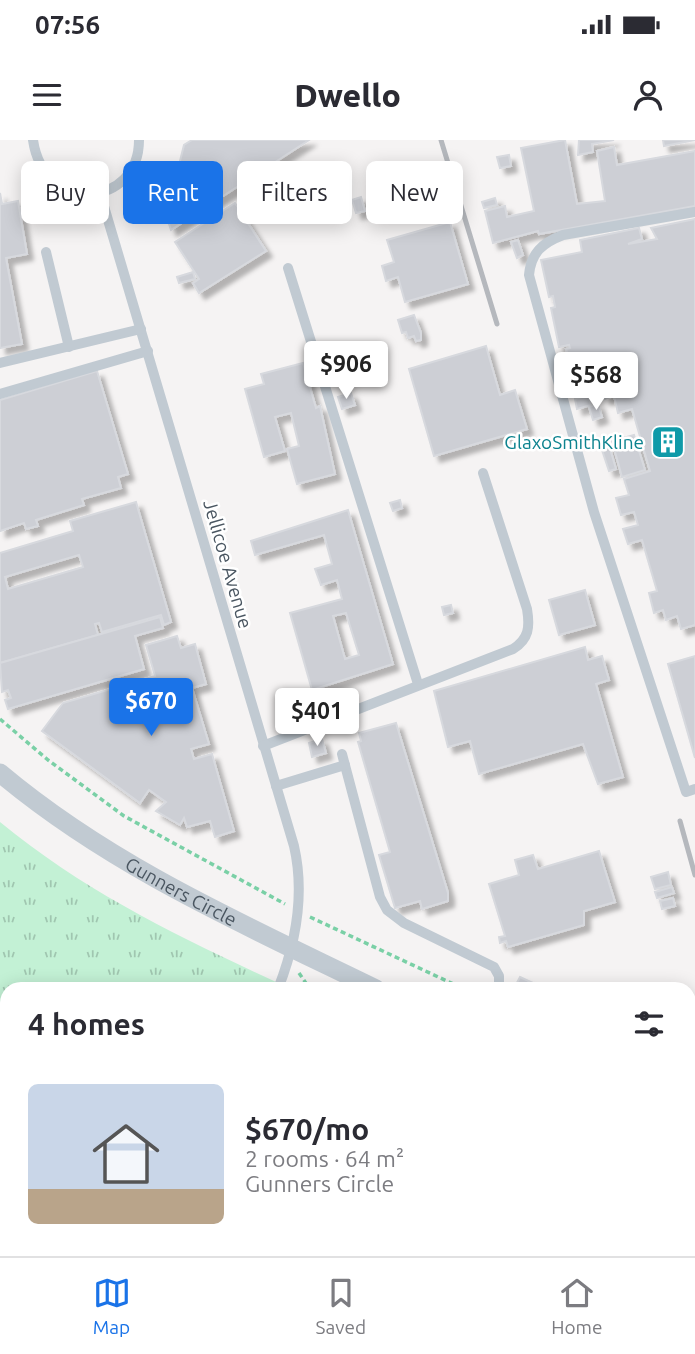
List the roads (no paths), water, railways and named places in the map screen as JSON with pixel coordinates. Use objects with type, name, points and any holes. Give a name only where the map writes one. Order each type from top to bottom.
[{"type":"street","name":"Gunners Circle","points":[[0,773],[37,804],[99,847],[154,879],[361,982]]},
{"type":"lane","points":[[33,140],[38,161]]},
{"type":"lane","points":[[109,188],[118,184],[132,170],[139,152],[139,140]]},
{"type":"lane","points":[[695,212],[563,235],[549,240],[534,254],[529,275],[594,512],[686,792],[695,789]]},
{"type":"lane","name":"Jellicoe Avenue","points":[[109,223],[299,865],[293,949],[281,982]]},
{"type":"lane","points":[[46,252],[69,347]]},
{"type":"lane","points":[[288,268],[418,684]]},
{"type":"lane","points":[[0,363],[141,329]]},
{"type":"lane","points":[[0,394],[148,351]]},
{"type":"lane","points":[[263,746],[513,649],[528,634],[527,608],[483,473]]},
{"type":"lane","points":[[276,786],[344,760],[380,897],[387,910],[404,923],[494,967],[499,982]]},
{"type":"railway","points":[[441,140],[497,324]]},
{"type":"railway","points":[[680,821],[695,875]]},
{"type":"place","name":"GlaxoSmithKline","points":[[668,442]]}]
